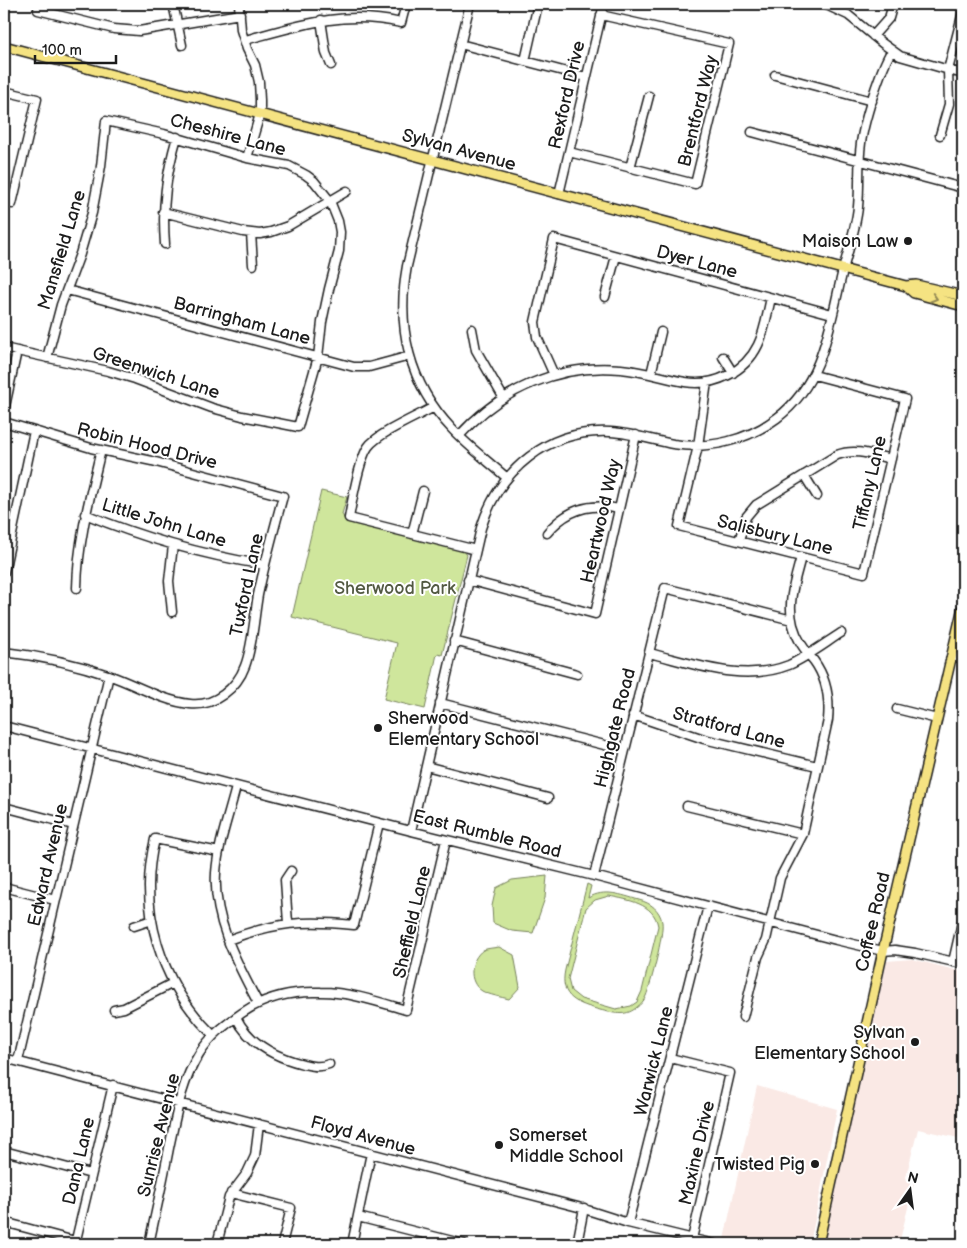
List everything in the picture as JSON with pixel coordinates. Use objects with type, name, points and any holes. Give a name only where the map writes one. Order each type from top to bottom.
[{"type":"main road","name":"Sylvan Avenue","points":[[4,46],[906,286],[916,285],[963,296]]},
{"type":"main road","name":"Sylvan Avenue","points":[[906,286],[914,292],[963,306]]},
{"type":"main road","name":"Coffee Road","points":[[818,1244],[883,951],[963,607]]},
{"type":"street","points":[[173,4],[182,45]]},
{"type":"street","points":[[239,4],[242,30],[259,82],[260,114],[247,158]]},
{"type":"street","points":[[245,40],[321,20],[360,17],[400,23],[406,4]]},
{"type":"street","points":[[470,4],[404,283],[403,321],[410,356],[419,380],[434,407],[459,436],[507,478]]},
{"type":"street","points":[[525,61],[538,4]]},
{"type":"street","name":"Rexford Drive","points":[[559,194],[604,4]]},
{"type":"street","points":[[824,4],[848,15],[900,56],[963,74]]},
{"type":"street","points":[[873,36],[889,18],[893,4]]},
{"type":"street","points":[[38,7],[114,29],[126,30],[151,30],[240,14]]},
{"type":"street","points":[[940,135],[948,104],[948,70],[963,12]]},
{"type":"street","name":"Brentford Way","points":[[601,15],[729,44],[695,184],[630,168]]},
{"type":"street","points":[[321,20],[326,53],[331,65]]},
{"type":"street","points":[[460,44],[586,77]]},
{"type":"street","points":[[411,831],[468,580],[485,515],[497,491],[521,464],[535,453],[566,438],[596,432],[610,432],[636,435],[674,444],[698,446],[713,444],[741,438],[766,426],[785,412],[796,400],[814,375],[823,351],[858,210],[861,142],[872,101],[885,63],[892,50]]},
{"type":"street","points":[[775,75],[872,101]]},
{"type":"street","points":[[4,91],[37,100],[8,203]]},
{"type":"street","points":[[569,152],[630,168],[649,96]]},
{"type":"street","name":"Cheshire Lane","points":[[106,121],[177,137],[247,158],[289,166],[314,181],[330,201],[338,221],[340,242],[324,314],[318,357],[298,427]]},
{"type":"street","name":"Mansfield Lane","points":[[47,358],[58,314],[92,213],[101,166],[106,121]]},
{"type":"street","points":[[752,132],[963,188]]},
{"type":"street","points":[[165,244],[163,212],[166,181],[177,137]]},
{"type":"street","points":[[163,212],[251,233],[266,233],[280,230],[347,191]]},
{"type":"street","points":[[251,233],[253,265]]},
{"type":"street","name":"Dyer Lane","points":[[554,375],[537,337],[535,322],[554,239],[832,314]]},
{"type":"street","points":[[605,297],[616,256]]},
{"type":"street","name":"Barringham Lane","points":[[67,290],[354,367],[362,368],[410,356]]},
{"type":"street","points":[[459,436],[478,416],[503,397],[529,384],[554,375],[604,368],[652,374],[686,382],[707,382],[733,373],[758,346],[771,298]]},
{"type":"street","points":[[472,328],[473,342],[478,355],[503,397]]},
{"type":"street","points":[[652,374],[661,332]]},
{"type":"street","name":"Greenwich Lane","points":[[4,348],[126,376],[212,408],[298,427]]},
{"type":"street","points":[[4,411],[17,352]]},
{"type":"street","points":[[723,357],[733,373]]},
{"type":"street","name":"Tiffany Lane","points":[[814,375],[905,399],[864,573]]},
{"type":"street","points":[[698,446],[707,382]]},
{"type":"street","points":[[434,407],[377,438],[368,446],[363,458],[349,518],[476,550]]},
{"type":"street","name":"Robin Hood Drive","points":[[4,422],[101,450],[152,461],[283,496]]},
{"type":"street","points":[[4,572],[34,431]]},
{"type":"street","name":"Heartwood Way","points":[[468,580],[594,614],[636,435]]},
{"type":"street","name":"Salisbury Lane","points":[[698,446],[679,526],[864,573]]},
{"type":"street","points":[[77,588],[79,546],[101,450]]},
{"type":"street","points":[[738,541],[744,522],[751,510],[764,499],[837,455],[849,451],[891,459]]},
{"type":"street","points":[[804,475],[816,496]]},
{"type":"street","points":[[412,534],[423,491]]},
{"type":"street","name":"Tuxford Lane","points":[[109,675],[160,695],[190,704],[207,702],[220,697],[239,680],[248,656],[265,565],[283,496]]},
{"type":"street","points":[[547,533],[561,519],[582,508],[599,506],[619,509]]},
{"type":"street","name":"Little John Lane","points":[[85,514],[128,531],[172,545],[224,558],[265,565]]},
{"type":"street","points":[[172,545],[169,581],[172,612]]},
{"type":"street","points":[[743,1017],[758,957],[766,940],[780,878],[803,834],[828,720],[829,702],[824,680],[797,637],[790,611],[792,592],[801,557]]},
{"type":"street","name":"Highgate Road","points":[[594,876],[665,588],[792,620]]},
{"type":"street","points":[[649,654],[723,671],[758,672],[782,667],[808,654],[842,633]]},
{"type":"street","points":[[454,641],[577,674]]},
{"type":"street","points":[[4,652],[63,662],[109,675]]},
{"type":"street","points":[[952,656],[963,658]]},
{"type":"street","name":"Edward Avenue","points":[[18,1061],[90,748],[109,675]]},
{"type":"street","points":[[440,703],[624,750]]},
{"type":"street","points":[[897,709],[937,719]]},
{"type":"street","name":"Stratford Lane","points":[[633,715],[704,739],[817,766]]},
{"type":"street","name":"East Rumble Road","points":[[4,726],[236,787],[594,876],[770,923],[883,951],[915,953],[963,964]]},
{"type":"street","points":[[426,766],[548,798]]},
{"type":"street","points":[[236,787],[219,852],[216,873],[218,904],[228,940],[258,1003]]},
{"type":"street","points":[[687,806],[803,834]]},
{"type":"street","points":[[4,807],[73,825]]},
{"type":"street","points":[[228,940],[257,930],[288,923],[322,922],[354,925],[379,823]]},
{"type":"street","points":[[213,1035],[192,1012],[173,983],[160,952],[152,920],[149,883],[150,864],[155,839],[219,852]]},
{"type":"street","name":"Sheffield Lane","points":[[406,1010],[446,840]]},
{"type":"street","points":[[288,923],[286,880],[291,871]]},
{"type":"street","points":[[4,886],[55,900]]},
{"type":"street","name":"Warwick Lane","points":[[628,1223],[708,906]]},
{"type":"street","points":[[953,962],[963,918]]},
{"type":"street","points":[[134,926],[152,920]]},
{"type":"street","points":[[114,1010],[124,1008],[173,983]]},
{"type":"street","name":"Sunrise Avenue","points":[[149,1244],[179,1103],[191,1068],[213,1035],[258,1003],[291,994],[322,992],[376,1001],[406,1010]]},
{"type":"street","points":[[236,1017],[239,1024],[254,1040],[277,1056],[320,1068],[330,1064]]},
{"type":"street","name":"Floyd Avenue","points":[[4,1058],[584,1208],[628,1223],[714,1244]]},
{"type":"street","name":"Maxine Drive","points":[[670,1058],[730,1073],[692,1239]]},
{"type":"street","name":"Dana Lane","points":[[75,1242],[113,1086]]},
{"type":"street","points":[[217,1244],[226,1205],[255,1156],[259,1124]]},
{"type":"street","points":[[4,1151],[91,1174]]},
{"type":"street","points":[[352,1244],[371,1153]]},
{"type":"street","points":[[232,1193],[291,1208],[282,1244]]},
{"type":"street","points":[[577,1244],[584,1208]]},
{"type":"street","points":[[358,1217],[464,1244]]},
{"type":"street","points":[[4,1222],[75,1242]]},
{"type":"shaded area","name":"Sylvan Elementary School","points":[[912,959],[963,972],[963,1139],[918,1129],[905,1181],[914,1183],[899,1244],[821,1244],[850,1113],[887,961]]},
{"type":"shaded area","points":[[757,1086],[837,1109],[810,1244],[723,1244]]},
{"type":"green space","name":"Sherwood Park","points":[[321,491],[347,497],[342,514],[346,522],[464,551],[467,555],[442,655],[437,654],[425,709],[384,699],[397,643],[292,617]]},
{"type":"green space","points":[[547,876],[545,898],[533,933],[512,931],[493,923],[492,906],[496,888],[512,880]]},
{"type":"green space","points":[[587,884],[591,886],[588,898],[601,893],[619,895],[643,901],[654,908],[659,914],[662,922],[661,937],[651,981],[644,1000],[632,1011],[628,1013],[614,1013],[592,1008],[578,1002],[572,998],[565,987],[565,970]],"holes":[[[609,896],[632,901],[646,907],[656,918],[658,926],[642,991],[637,1002],[631,1006],[616,1009],[581,999],[571,991],[568,979],[586,908],[595,900]]]},
{"type":"green space","points":[[499,947],[514,955],[520,987],[509,999],[482,991],[477,987],[472,976],[473,965],[479,954],[485,949]]},
{"type":"place","name":"Maison Law","points":[[908,241]]},
{"type":"place","name":"Sherwood Elementary School","points":[[378,728]]},
{"type":"place","name":"Sylvan Elementary School","points":[[915,1042]]},
{"type":"place","name":"Somerset Middle School","points":[[499,1145]]},
{"type":"place","name":"Twisted Pig","points":[[815,1164]]}]
